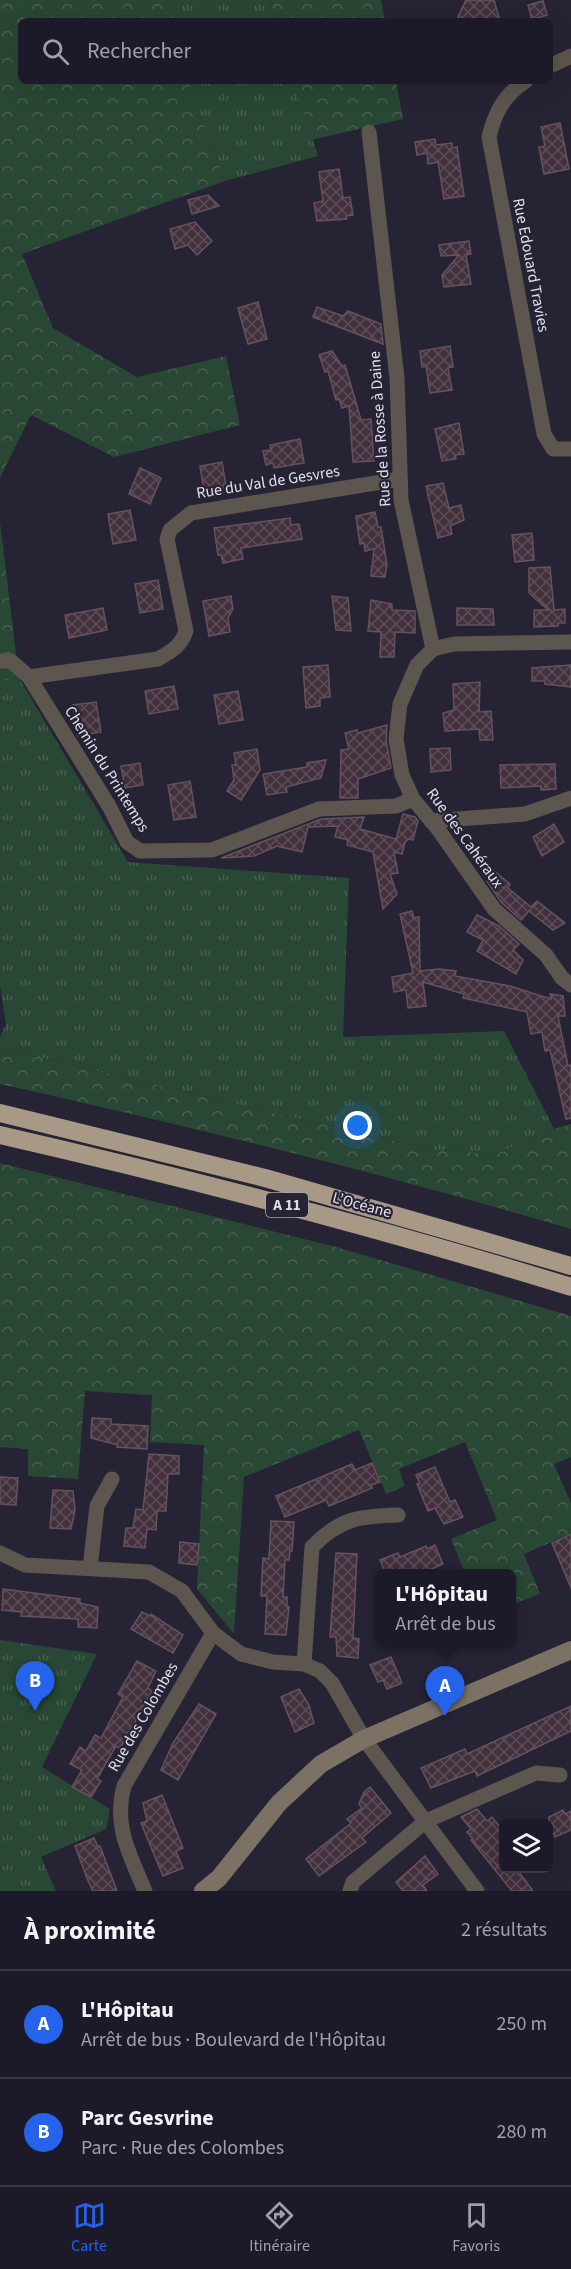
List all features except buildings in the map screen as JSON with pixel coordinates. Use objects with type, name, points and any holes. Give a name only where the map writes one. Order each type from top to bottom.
[{"type":"highway","name":"L’Océane","points":[[0,1113],[276,1181],[571,1266]]},
{"type":"highway","name":"L’Océane","points":[[0,1135],[144,1168],[329,1216],[571,1287]]},
{"type":"street","points":[[553,65],[571,56]]},
{"type":"street","name":"Rue Edouard Travies","points":[[522,84],[511,91],[495,114],[489,137],[544,434],[553,449],[571,449]]},
{"type":"street","name":"Rue de la Rosse à Daine","points":[[369,132],[389,328],[397,378],[401,500],[433,649]]},
{"type":"street","name":"Rue du Val de Gesvres","points":[[29,677],[158,658],[175,650],[186,631],[167,538],[174,525],[191,513],[400,479]]},
{"type":"street","points":[[433,649],[454,644],[571,642]]},
{"type":"street","name":"Rue des Cahéraux","points":[[433,649],[417,665],[400,704],[396,739],[402,775],[413,799],[494,909],[546,956],[562,978],[571,985]]},
{"type":"street","name":"Chemin du Printemps","points":[[0,661],[11,661],[29,677],[109,806],[127,842],[140,851],[212,850],[319,809],[396,806],[413,799]]},
{"type":"street","points":[[431,821],[525,814],[571,798]]},
{"type":"street","points":[[90,1568],[97,1506],[112,1479]]},
{"type":"street","points":[[304,1664],[312,1547],[329,1530],[363,1516],[398,1515]]},
{"type":"street","points":[[0,1553],[26,1565],[149,1572],[182,1591],[213,1633],[241,1654],[273,1662],[304,1664],[320,1671],[332,1683],[364,1739],[477,1891]]},
{"type":"street","name":"Rue des Colombes","points":[[146,1891],[126,1845],[118,1807],[124,1785],[213,1633]]},
{"type":"street","points":[[203,1891],[219,1878],[288,1795],[321,1764],[364,1739],[571,1650]]},
{"type":"street","points":[[350,1891],[353,1882],[426,1821],[536,1773],[560,1775]]},
{"type":"green space","points":[[0,0],[182,0],[182,18],[18,18],[18,84],[189,84],[225,181],[22,254],[53,328],[137,377],[226,356],[240,425],[114,457],[31,415],[0,478]]},
{"type":"green space","points":[[182,0],[270,0],[276,18],[182,18]]},
{"type":"green space","points":[[270,0],[381,0],[384,18],[276,18]]},
{"type":"green space","points":[[189,84],[295,84],[318,156],[225,181]]},
{"type":"green space","points":[[295,84],[397,84],[403,119],[311,140]]},
{"type":"green space","points":[[0,522],[19,678],[0,681]]},
{"type":"green space","points":[[19,678],[128,862],[349,878],[343,1037],[504,1031],[554,1129],[496,1154],[432,1150],[0,1048],[0,1037],[6,1024],[0,985],[0,681]]},
{"type":"green space","points":[[0,1048],[432,1150],[496,1154],[571,1124],[571,1229],[287,1152],[0,1084]]},
{"type":"green space","points":[[0,1163],[336,1247],[571,1316],[571,1457],[554,1464],[571,1503],[571,1533],[524,1554],[540,1594],[516,1603],[516,1569],[463,1569],[451,1539],[497,1520],[465,1442],[399,1469],[405,1486],[386,1494],[359,1430],[244,1477],[234,1634],[197,1589],[204,1445],[150,1442],[152,1395],[85,1391],[78,1479],[28,1476],[28,1449],[0,1447]]},
{"type":"green space","points":[[0,1640],[97,1654],[42,1767],[110,1809],[106,1829],[41,1857],[56,1891],[0,1891]]},
{"type":"place","name":"Parc Gesvrine","points":[[35,1711]]},
{"type":"place","name":"L'Hôpitau","points":[[445,1716]]}]
